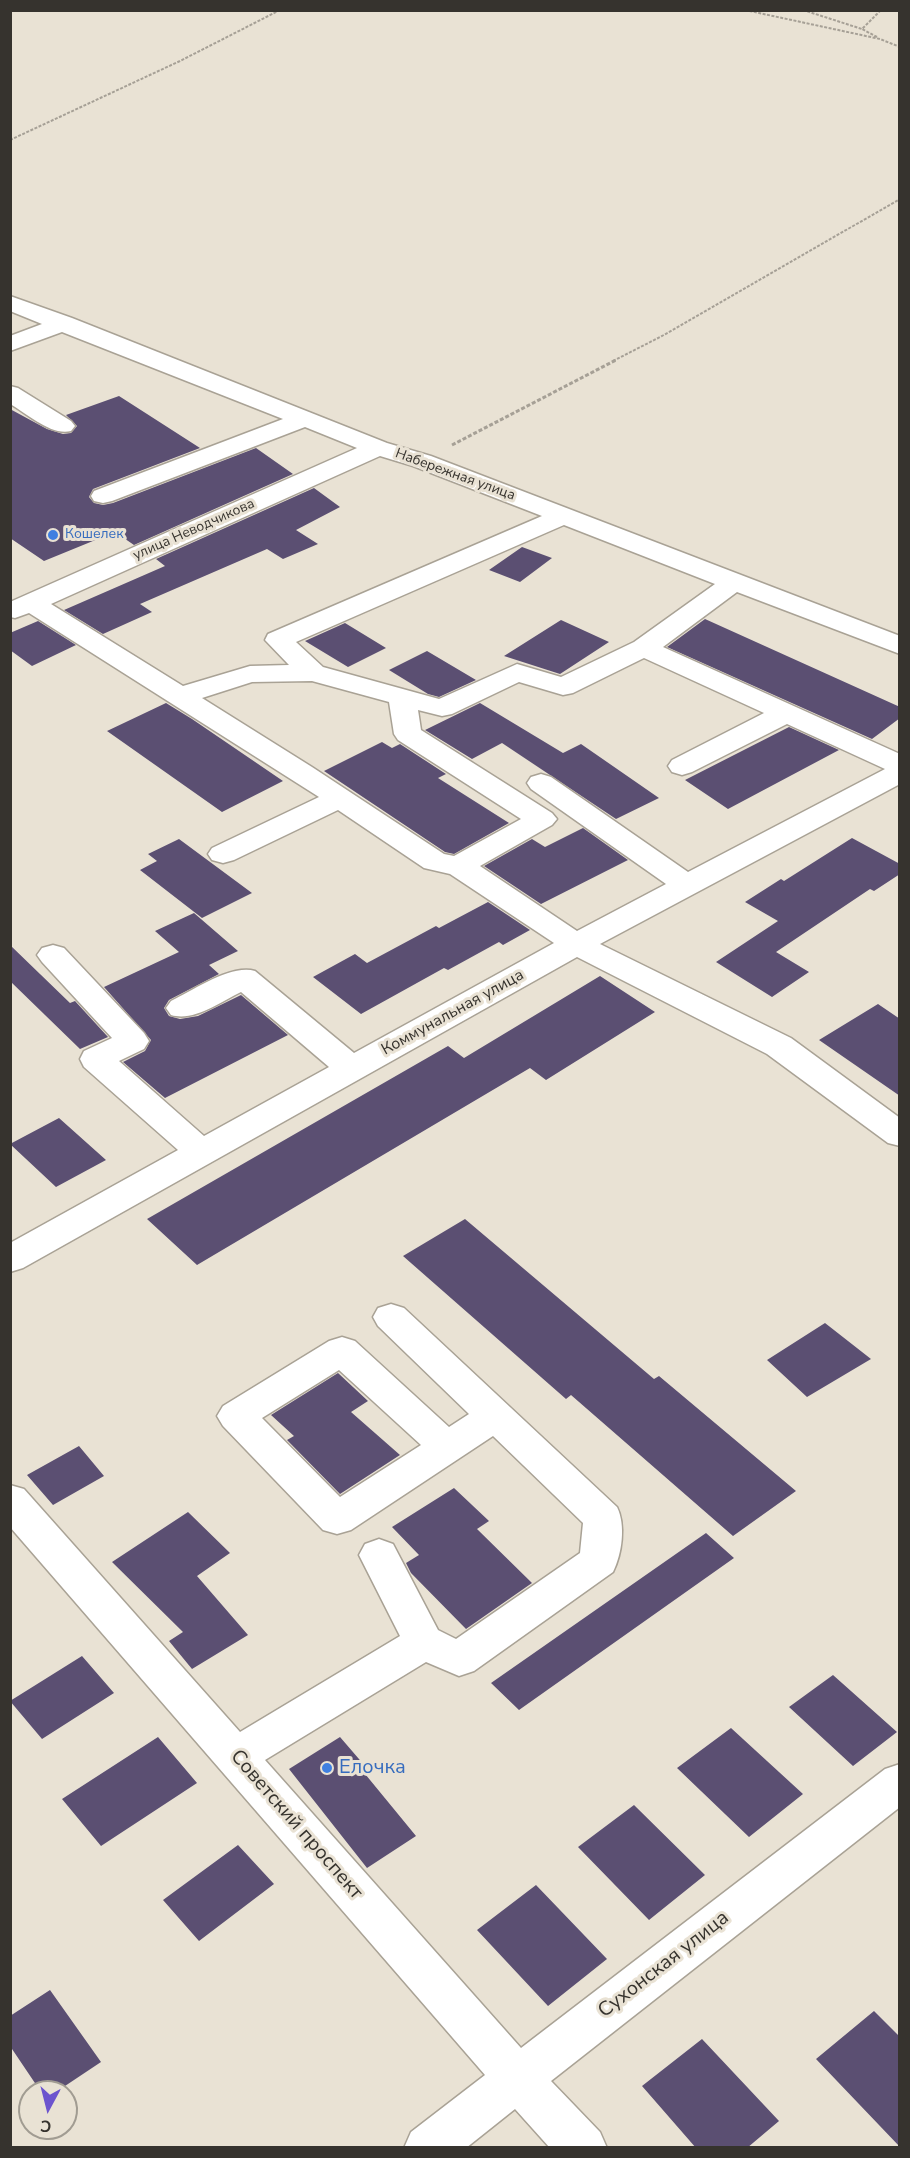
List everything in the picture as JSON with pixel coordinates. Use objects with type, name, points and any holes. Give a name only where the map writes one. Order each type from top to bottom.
[{"type":"street","name":"Набережная улица","points":[[10,303],[378,448],[422,461],[900,646]]},
{"type":"street","points":[[10,344],[64,323]]},
{"type":"street","points":[[10,393],[63,426]]},
{"type":"street","points":[[103,496],[306,419]]},
{"type":"street","name":"улица Неводчикова","points":[[21,607],[378,448]]},
{"type":"street","points":[[313,673],[278,640],[563,516]]},
{"type":"street","points":[[180,696],[250,674],[313,673],[442,708],[517,672],[563,687],[644,648],[734,582]]},
{"type":"street","points":[[21,607],[180,696],[340,798],[435,862],[459,866],[576,944],[778,1046],[900,1135]]},
{"type":"street","points":[[644,648],[900,765]]},
{"type":"street","points":[[402,697],[408,734],[542,819],[459,866]]},
{"type":"street","points":[[682,766],[787,713]]},
{"type":"street","name":"Коммунальная улица","points":[[10,1260],[576,944],[900,772]]},
{"type":"street","points":[[541,783],[687,885]]},
{"type":"street","points":[[223,854],[340,798]]},
{"type":"street","points":[[53,955],[133,1041],[96,1059],[202,1153]]},
{"type":"street","points":[[182,1008],[244,978],[352,1069]]},
{"type":"street","points":[[379,1555],[424,1642],[459,1659],[599,1561],[603,1518],[391,1317]]},
{"type":"street","points":[[446,1446],[342,1351],[236,1416],[337,1519],[495,1416]]},
{"type":"street","name":"Советский проспект","points":[[10,1500],[518,2079],[583,2148]]},
{"type":"street","points":[[236,1756],[424,1642]]},
{"type":"street","name":"Сухонская улица","points":[[428,2148],[900,1782]]},
{"type":"path","points":[[10,141],[71,110],[224,42],[280,10]]},
{"type":"path","points":[[745,10],[880,39]]},
{"type":"path","points":[[803,10],[862,28],[900,47]]},
{"type":"path","points":[[862,28],[881,10]]},
{"type":"path","points":[[422,461],[662,336],[900,200]]},
{"type":"building","points":[[119,396],[200,448],[93,489],[89,497],[94,503],[103,505],[113,503],[256,448],[293,474],[134,545],[115,532],[44,561],[10,538],[10,409],[47,429],[63,434],[71,433],[77,426],[66,415]]},
{"type":"building","points":[[314,488],[340,507],[296,530],[318,544],[283,559],[267,549],[140,604],[152,612],[103,634],[64,610],[165,566],[156,559]]},
{"type":"building","points":[[522,547],[552,558],[520,582],[489,570]]},
{"type":"building","points":[[705,619],[900,707],[900,718],[872,739],[667,647]]},
{"type":"building","points":[[561,620],[609,642],[560,674],[504,656]]},
{"type":"building","points":[[38,621],[76,645],[32,666],[10,650],[10,633]]},
{"type":"building","points":[[345,623],[386,648],[348,667],[305,641]]},
{"type":"building","points":[[427,651],[476,680],[439,697],[428,694],[389,670]]},
{"type":"building","points":[[166,703],[283,781],[222,812],[107,731]]},
{"type":"building","points":[[480,703],[563,753],[581,744],[659,798],[616,819],[502,743],[472,759],[425,730]]},
{"type":"building","points":[[789,727],[839,750],[728,809],[685,780]]},
{"type":"building","points":[[382,742],[392,748],[400,744],[446,774],[438,778],[509,823],[454,854],[445,852],[324,771]]},
{"type":"building","points":[[583,828],[628,860],[541,904],[484,866],[532,839],[545,847]]},
{"type":"building","points":[[852,838],[900,864],[900,874],[874,891],[870,889],[776,952],[809,972],[772,997],[716,962],[778,921],[745,902],[781,879],[784,881]]},
{"type":"building","points":[[179,839],[252,893],[202,918],[140,870],[157,861],[148,854]]},
{"type":"building","points":[[488,902],[530,930],[503,945],[499,942],[448,970],[444,968],[361,1014],[313,977],[355,954],[367,963],[436,926],[439,928]]},
{"type":"building","points":[[194,913],[238,951],[209,965],[219,974],[169,1000],[164,1008],[169,1016],[180,1019],[198,1016],[241,995],[288,1035],[165,1098],[123,1062],[145,1051],[151,1040],[104,987],[179,952],[155,931]]},
{"type":"building","points":[[10,945],[70,1003],[75,1001],[108,1037],[80,1049],[10,981]]},
{"type":"building","points":[[600,976],[655,1012],[546,1080],[530,1068],[197,1265],[147,1219],[448,1046],[464,1058]]},
{"type":"building","points":[[878,1004],[900,1019],[900,1096],[819,1040]]},
{"type":"building","points":[[59,1118],[106,1160],[56,1187],[10,1144]]},
{"type":"building","points":[[465,1219],[654,1379],[659,1376],[796,1491],[733,1536],[571,1395],[566,1399],[403,1256]]},
{"type":"building","points":[[825,1323],[871,1359],[807,1397],[767,1360]]},
{"type":"building","points":[[338,1373],[368,1401],[351,1412],[400,1455],[340,1494],[287,1440],[294,1436],[271,1415]]},
{"type":"building","points":[[79,1446],[104,1476],[53,1505],[27,1475]]},
{"type":"building","points":[[454,1488],[489,1521],[477,1529],[532,1583],[466,1629],[411,1573],[406,1563],[419,1555],[392,1527]]},
{"type":"building","points":[[188,1512],[230,1553],[197,1576],[248,1635],[192,1669],[169,1641],[183,1632],[112,1562]]},
{"type":"building","points":[[706,1533],[734,1558],[519,1710],[491,1683]]},
{"type":"building","points":[[82,1656],[114,1693],[42,1739],[10,1701]]},
{"type":"building","points":[[833,1675],[897,1732],[853,1766],[789,1707]]},
{"type":"building","points":[[731,1728],[803,1794],[749,1837],[677,1768]]},
{"type":"building","points":[[158,1737],[197,1783],[101,1846],[62,1799]]},
{"type":"building","points":[[340,1737],[365,1766],[361,1769],[416,1836],[367,1868],[289,1769]]},
{"type":"building","points":[[634,1805],[705,1875],[649,1920],[578,1847]]},
{"type":"building","points":[[238,1845],[274,1884],[199,1941],[163,1900]]},
{"type":"building","points":[[536,1885],[607,1959],[548,2006],[477,1930]]},
{"type":"building","points":[[50,1990],[101,2062],[74,2080],[33,2080],[10,2046],[10,2016]]},
{"type":"building","points":[[874,2011],[900,2037],[900,2147],[816,2059]]},
{"type":"building","points":[[702,2039],[779,2121],[747,2148],[696,2148],[642,2086]]},
{"type":"place","name":"Кошелек","points":[[53,535]]},
{"type":"place","name":"Елочка","points":[[327,1768]]}]
